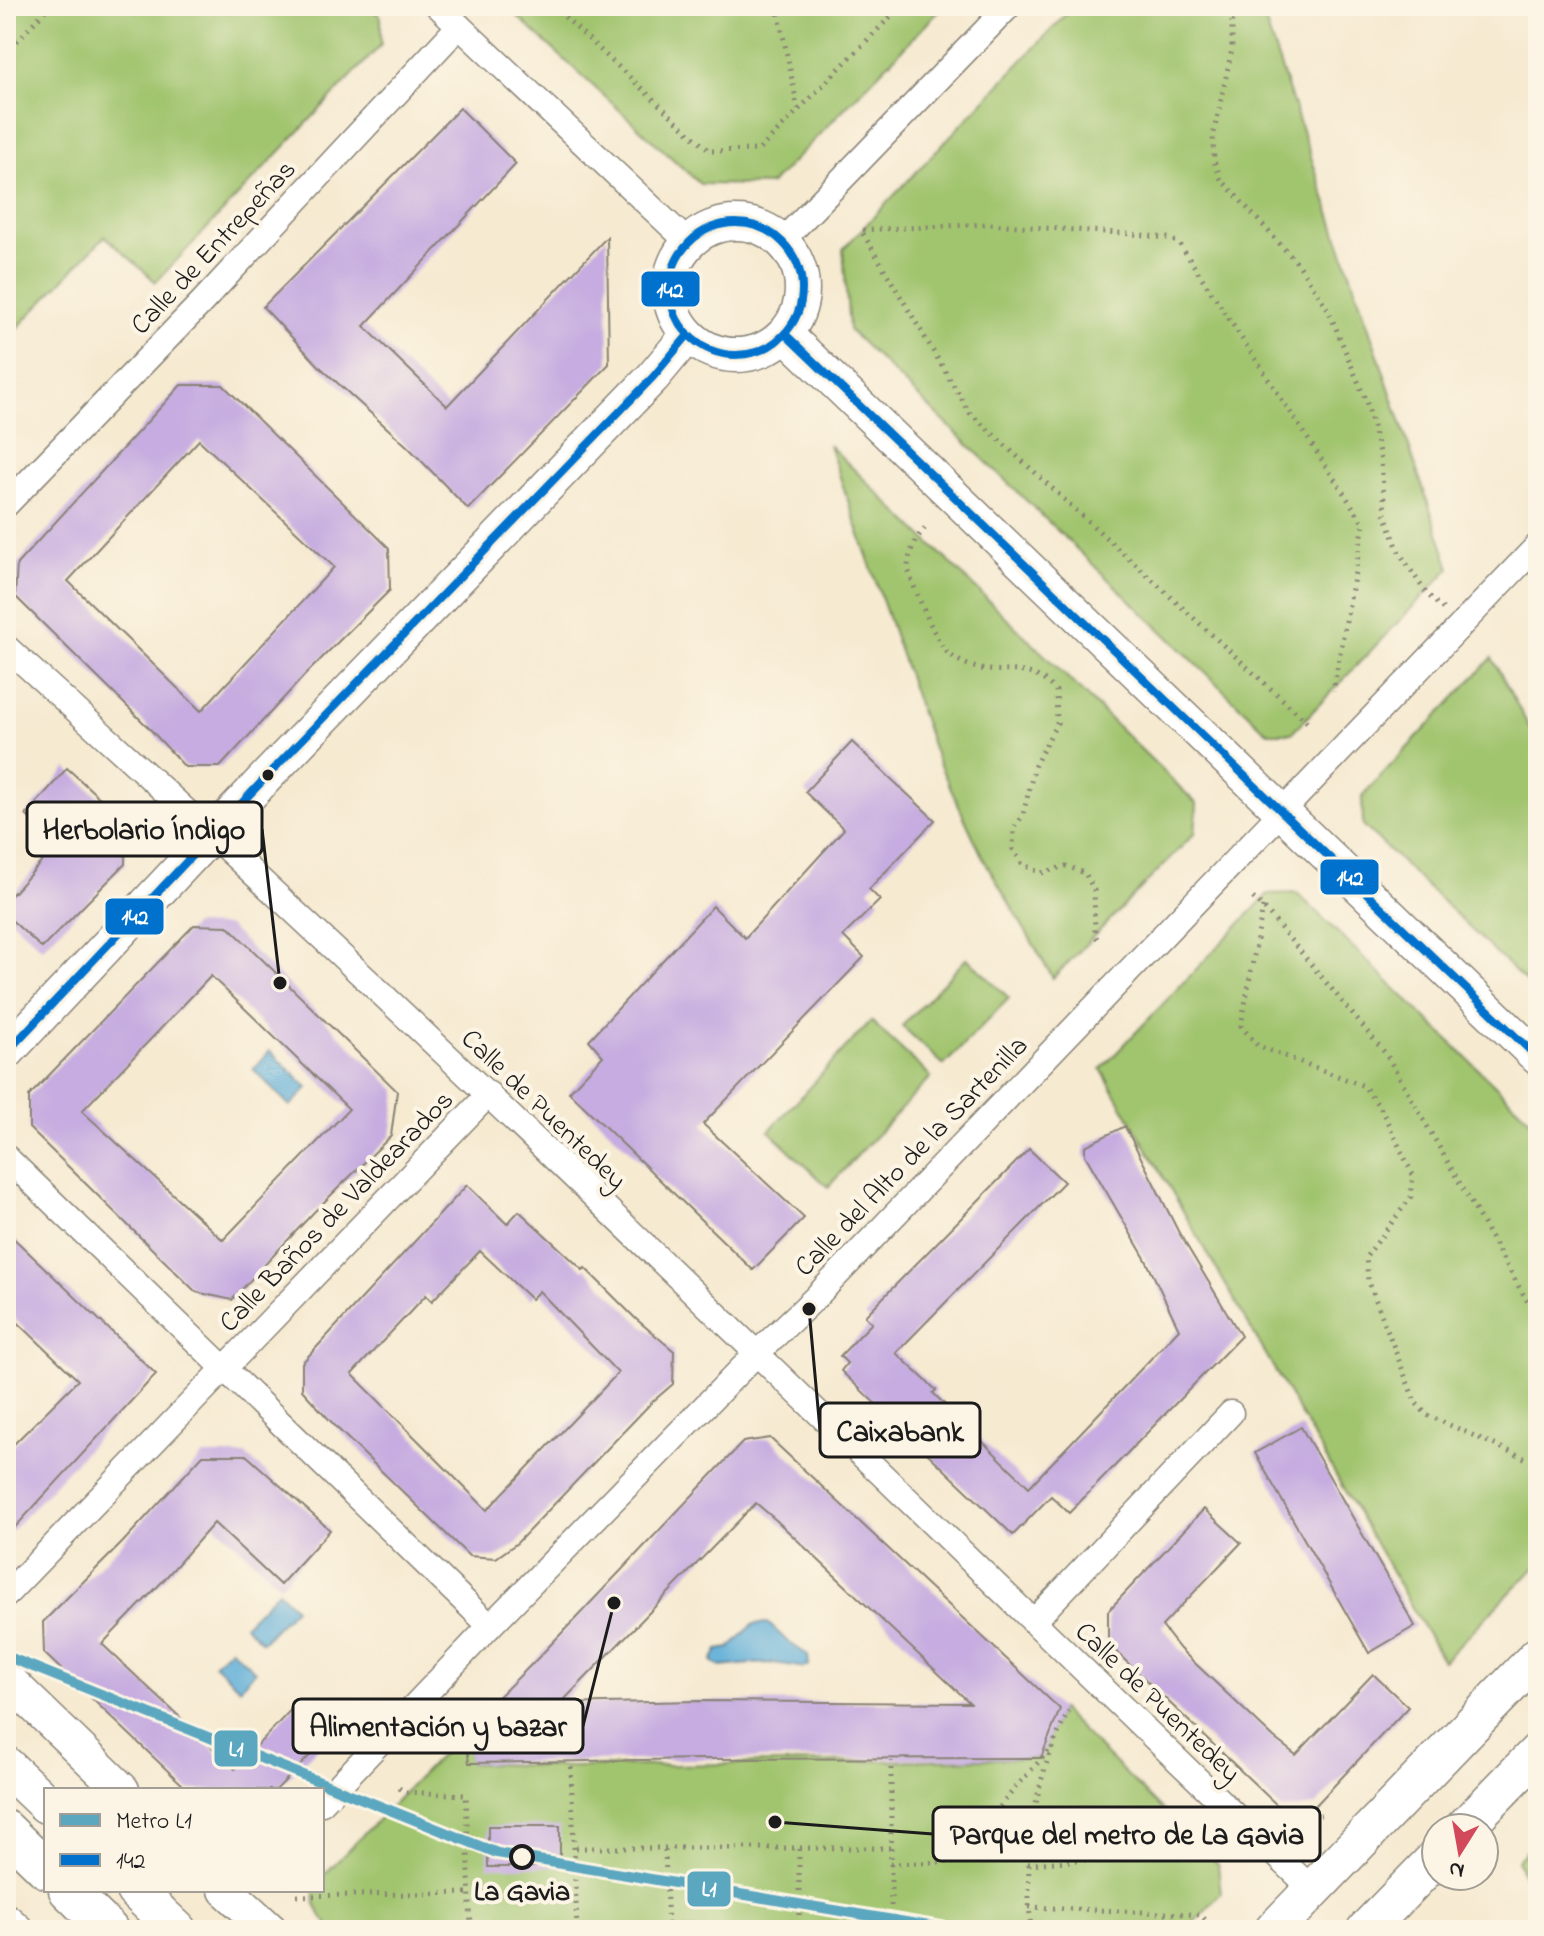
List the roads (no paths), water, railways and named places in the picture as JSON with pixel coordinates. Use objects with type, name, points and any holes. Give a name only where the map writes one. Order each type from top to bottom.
[{"type":"main road","points":[[727,223],[766,229],[782,241],[794,258],[801,280],[801,300],[796,318],[785,334],[768,348],[748,355],[726,355],[705,349],[688,335],[678,322],[670,289],[679,257],[690,244],[706,230],[727,223]]},
{"type":"main road","points":[[785,334],[1538,1058]]},
{"type":"main road","points":[[6,1053],[643,388],[688,335]]},
{"type":"main road","points":[[1274,1930],[1538,1656]]},
{"type":"main road","points":[[6,1678],[120,1788]]},
{"type":"main road","points":[[1480,1812],[1538,1752]]},
{"type":"main road","points":[[6,1766],[44,1802]]},
{"type":"main road","points":[[6,1830],[44,1867]]},
{"type":"main road","points":[[1366,1930],[1420,1874]]},
{"type":"main road","points":[[70,1892],[109,1930]]},
{"type":"main road","points":[[137,1892],[177,1930]]},
{"type":"main road","points":[[236,1893],[270,1930]]},
{"type":"main road","points":[[6,1921],[16,1930]]},
{"type":"street","points":[[438,6],[690,244]]},
{"type":"street","points":[[782,241],[1009,6]]},
{"type":"street","name":"Calle de Entrepeñas","points":[[6,505],[203,301],[459,26]]},
{"type":"street","name":"Calle del Alto de la Sartenilla","points":[[324,1801],[490,1626],[756,1354],[813,1300],[1538,545]]},
{"type":"street","name":"Calle de Puentedey","points":[[6,647],[214,834],[489,1094],[1313,1890]]},
{"type":"street","name":"Calle Baños de Valdearados","points":[[6,1595],[489,1094]]},
{"type":"street","name":"Calle Baños de Valdearados","points":[[6,1157],[490,1626]]},
{"type":"street","name":"Calle de Puentedey","points":[[1034,1621],[1231,1413]]},
{"type":"water","points":[[270,1051],[308,1088],[290,1106],[253,1069]]},
{"type":"water","points":[[278,1591],[295,1608],[262,1642],[244,1625]]},
{"type":"water","points":[[768,1623],[808,1655],[809,1665],[802,1668],[771,1663],[721,1667],[712,1661],[718,1650],[730,1648],[753,1624]]},
{"type":"water","points":[[230,1648],[255,1671],[240,1688],[214,1664]]},
{"type":"metro line","name":"L1","points":[[6,1656],[497,1853],[953,1930]]},
{"type":"place","name":"Herbolario Índigo","points":[[280,983]]},
{"type":"place","name":"Caixabank","points":[[809,1309]]},
{"type":"place","name":"Alimentación y bazar","points":[[614,1603]]},
{"type":"place","name":"Parque del metro de La Gavia","points":[[775,1822]]},
{"type":"place","name":"La Gavia","points":[[522,1857]]}]
